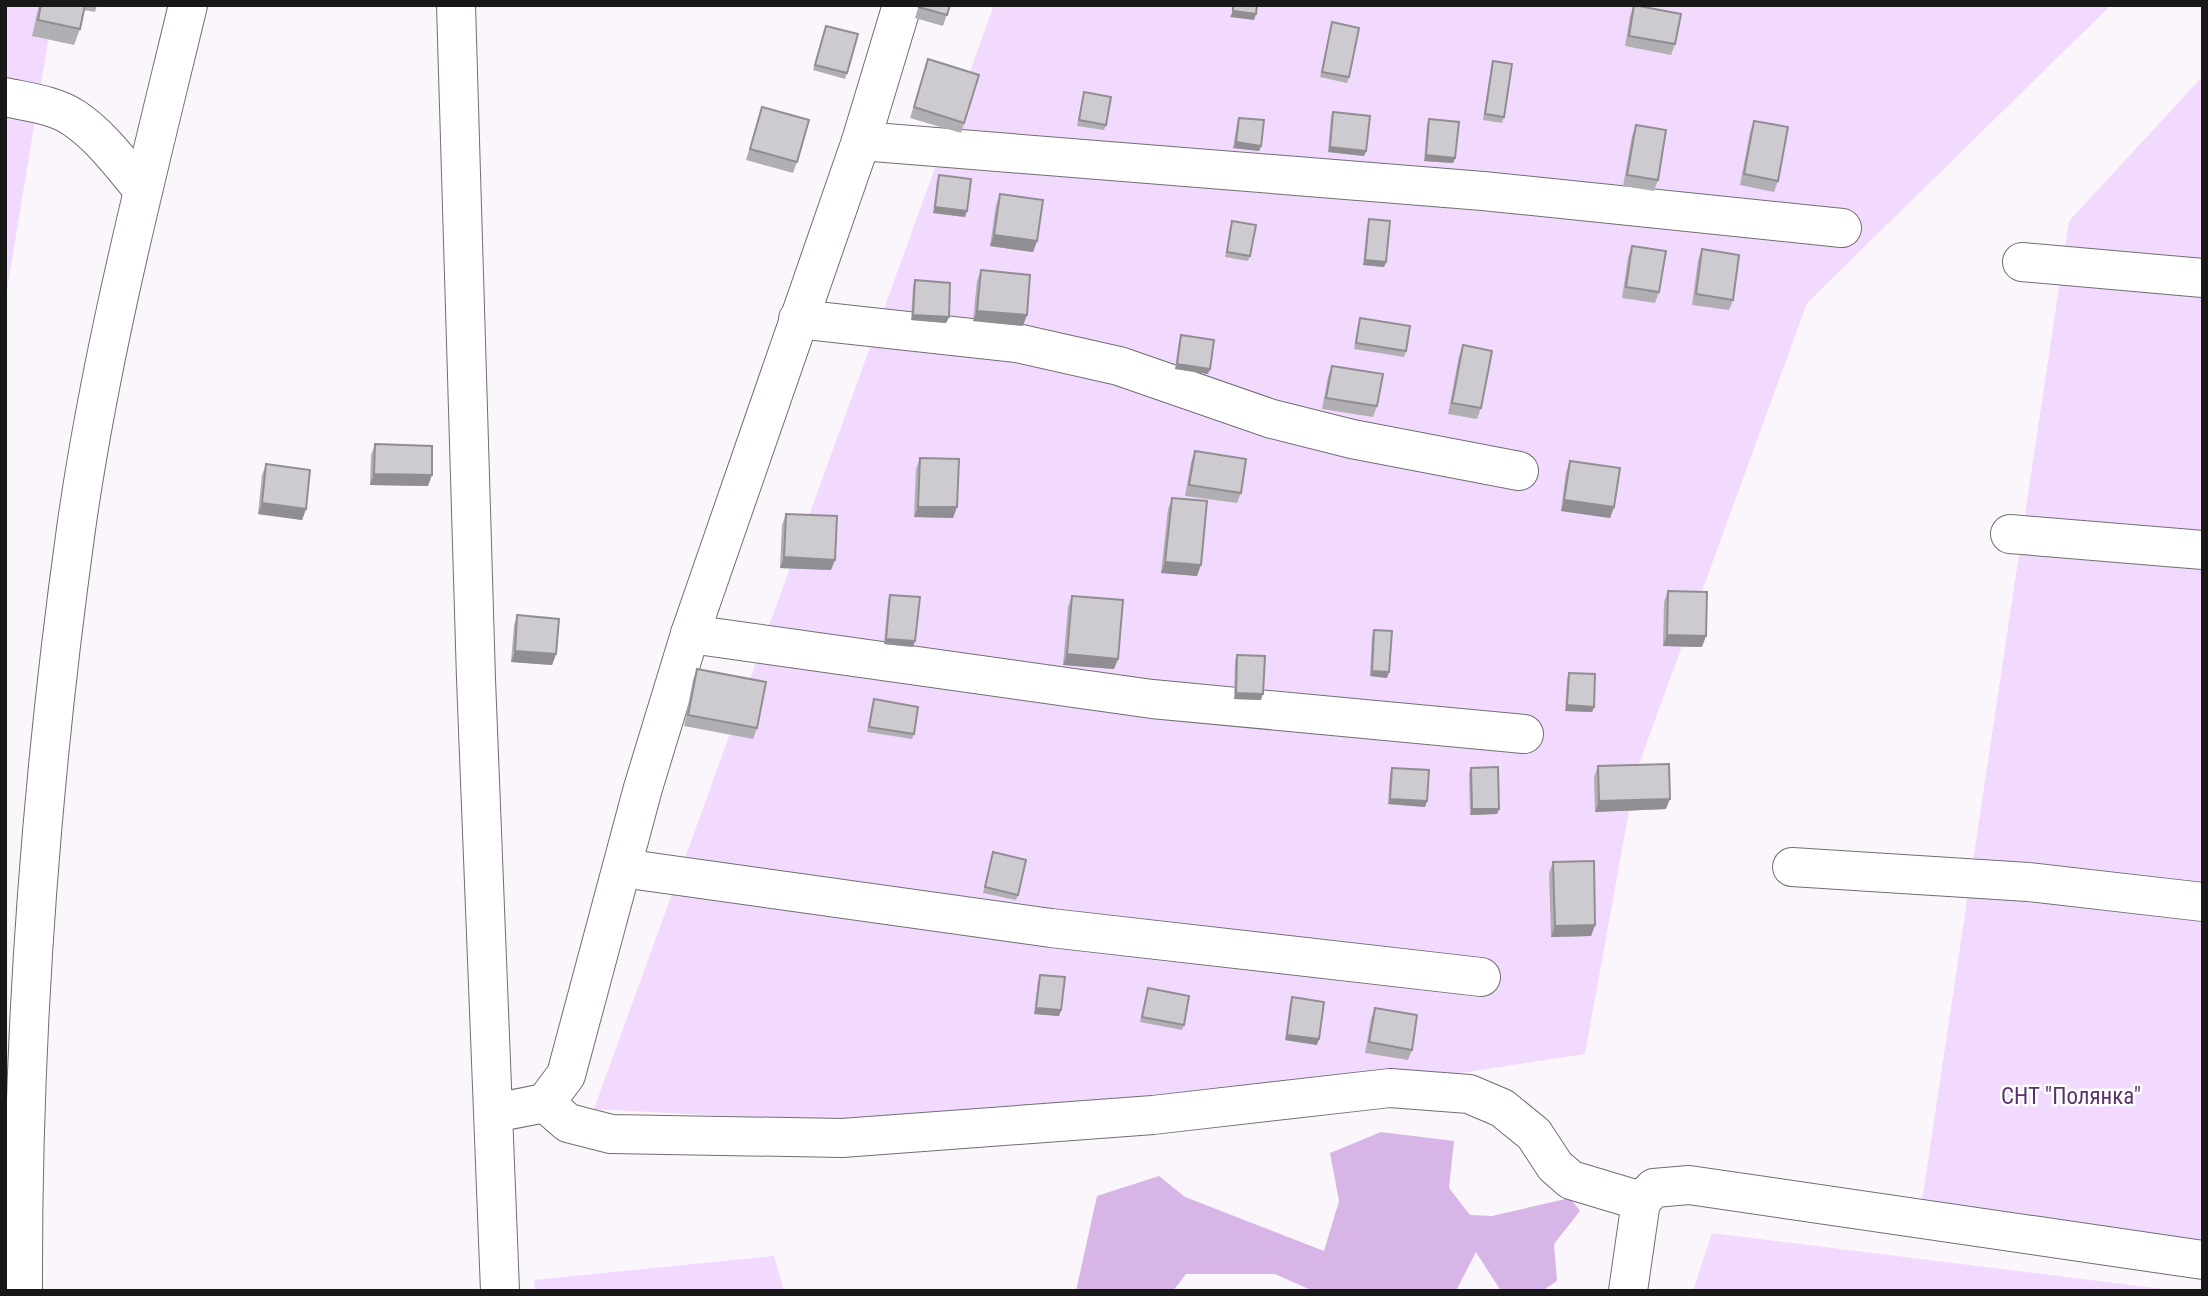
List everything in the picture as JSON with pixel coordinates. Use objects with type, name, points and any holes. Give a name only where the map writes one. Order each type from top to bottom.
[{"type":"street","points":[[23,1291],[14,1167],[42,825],[76,527],[111,329],[188,5]]},
{"type":"street","points":[[456,5],[476,665],[500,1291]]},
{"type":"street","points":[[494,1113],[545,1103],[566,1076],[622,868],[690,634],[861,141],[902,5]]},
{"type":"street","points":[[5,97],[47,106],[72,117],[96,136],[144,190]]},
{"type":"street","points":[[861,141],[1483,191],[1842,228]]},
{"type":"street","points":[[2022,262],[2203,278]]},
{"type":"street","points":[[798,319],[1017,343],[1119,366],[1272,419],[1352,439],[1519,471]]},
{"type":"street","points":[[2010,534],[2203,550]]},
{"type":"street","points":[[690,634],[1152,699],[1524,734]]},
{"type":"street","points":[[1792,867],[2028,882],[2203,902]]},
{"type":"street","points":[[622,868],[1051,928],[1481,977]]},
{"type":"street","points":[[545,1103],[568,1123],[611,1134],[842,1138],[1153,1115],[1390,1088],[1469,1094],[1502,1108],[1534,1134],[1555,1166],[1571,1180],[1641,1201]]},
{"type":"street","points":[[1628,1291],[1641,1201],[1654,1188],[1689,1185],[2203,1261]]},
{"type":"green space","points":[[5,5],[54,5],[5,302]]},
{"type":"green space","points":[[994,5],[2111,5],[1807,303],[1636,772],[1585,1054],[1061,1134],[594,1109]]},
{"type":"green space","name":"СНТ \"Полянка\"","points":[[2203,76],[2203,1256],[1922,1201],[2069,221]]},
{"type":"green space","points":[[1712,1233],[2178,1291],[1693,1291]]},
{"type":"green space","points":[[774,1256],[784,1291],[535,1291],[534,1280]]},
{"type":"shaded area","points":[[1381,1132],[1454,1141],[1449,1188],[1470,1215],[1492,1216],[1570,1198],[1580,1211],[1554,1244],[1557,1281],[1542,1291],[1501,1291],[1476,1252],[1456,1291],[1313,1291],[1275,1274],[1186,1274],[1173,1291],[1076,1291],[1097,1196],[1159,1176],[1185,1197],[1324,1251],[1339,1201],[1330,1153]]},
{"type":"building","points":[[41,5],[85,5],[80,29],[38,20]]},
{"type":"building","points":[[950,5],[947,15],[919,7]]},
{"type":"building","points":[[1233,5],[1257,5],[1256,14],[1233,11]]},
{"type":"building","points":[[1634,5],[1681,14],[1675,44],[1629,36]]},
{"type":"building","points":[[1332,22],[1359,28],[1349,77],[1322,72]]},
{"type":"building","points":[[826,26],[858,34],[847,73],[815,65]]},
{"type":"building","points":[[928,59],[979,75],[964,123],[914,107]]},
{"type":"building","points":[[1493,61],[1512,64],[1504,117],[1485,114]]},
{"type":"building","points":[[1084,92],[1111,97],[1106,125],[1079,120]]},
{"type":"building","points":[[762,107],[809,120],[797,162],[750,149]]},
{"type":"building","points":[[1333,112],[1370,116],[1366,151],[1330,147]]},
{"type":"building","points":[[1239,118],[1264,120],[1261,146],[1236,142]]},
{"type":"building","points":[[1429,119],[1459,122],[1455,158],[1426,155]]},
{"type":"building","points":[[1754,121],[1788,127],[1778,181],[1744,174]]},
{"type":"building","points":[[1636,125],[1666,130],[1658,180],[1627,175]]},
{"type":"building","points":[[939,175],[971,179],[967,211],[935,207]]},
{"type":"building","points":[[1000,194],[1043,200],[1037,241],[994,235]]},
{"type":"building","points":[[1369,219],[1390,221],[1386,262],[1365,260]]},
{"type":"building","points":[[1232,221],[1256,225],[1250,256],[1227,252]]},
{"type":"building","points":[[1632,246],[1666,251],[1659,292],[1626,287]]},
{"type":"building","points":[[1702,249],[1739,255],[1733,300],[1696,294]]},
{"type":"building","points":[[981,270],[1030,275],[1027,315],[977,311]]},
{"type":"building","points":[[915,280],[950,283],[949,317],[913,315]]},
{"type":"building","points":[[1360,318],[1410,326],[1406,351],[1356,343]]},
{"type":"building","points":[[1181,335],[1214,340],[1210,369],[1177,364]]},
{"type":"building","points":[[1463,345],[1492,351],[1481,408],[1452,403]]},
{"type":"building","points":[[1332,366],[1383,374],[1377,406],[1326,398]]},
{"type":"building","points":[[375,444],[432,446],[432,475],[374,474]]},
{"type":"building","points":[[1195,451],[1246,459],[1241,493],[1189,485]]},
{"type":"building","points":[[920,458],[959,459],[957,507],[918,507]]},
{"type":"building","points":[[1570,461],[1620,468],[1614,507],[1564,500]]},
{"type":"building","points":[[266,464],[310,470],[306,509],[262,503]]},
{"type":"building","points":[[1172,498],[1207,501],[1201,565],[1165,562]]},
{"type":"building","points":[[786,514],[837,516],[835,560],[784,557]]},
{"type":"building","points":[[1668,591],[1707,592],[1706,636],[1667,635]]},
{"type":"building","points":[[890,595],[920,597],[915,641],[886,639]]},
{"type":"building","points":[[1072,596],[1123,600],[1118,659],[1067,654]]},
{"type":"building","points":[[517,615],[559,619],[556,654],[515,651]]},
{"type":"building","points":[[1374,630],[1392,631],[1389,672],[1372,671]]},
{"type":"building","points":[[1237,655],[1265,656],[1263,694],[1236,693]]},
{"type":"building","points":[[697,669],[766,682],[757,728],[688,715]]},
{"type":"building","points":[[1569,673],[1595,674],[1594,707],[1567,705]]},
{"type":"building","points":[[874,699],[918,707],[914,734],[869,727]]},
{"type":"building","points":[[1669,764],[1670,799],[1599,801],[1598,766]]},
{"type":"building","points":[[1498,767],[1499,809],[1472,809],[1471,768]]},
{"type":"building","points":[[1392,768],[1429,770],[1427,801],[1390,799]]},
{"type":"building","points":[[993,852],[1026,860],[1018,895],[985,887]]},
{"type":"building","points":[[1594,861],[1595,925],[1555,926],[1553,862]]},
{"type":"building","points":[[1040,975],[1065,977],[1061,1010],[1036,1008]]},
{"type":"building","points":[[1148,988],[1189,996],[1184,1025],[1142,1017]]},
{"type":"building","points":[[1292,997],[1324,1002],[1319,1039],[1287,1035]]},
{"type":"building","points":[[1375,1008],[1417,1015],[1412,1050],[1369,1042]]}]
